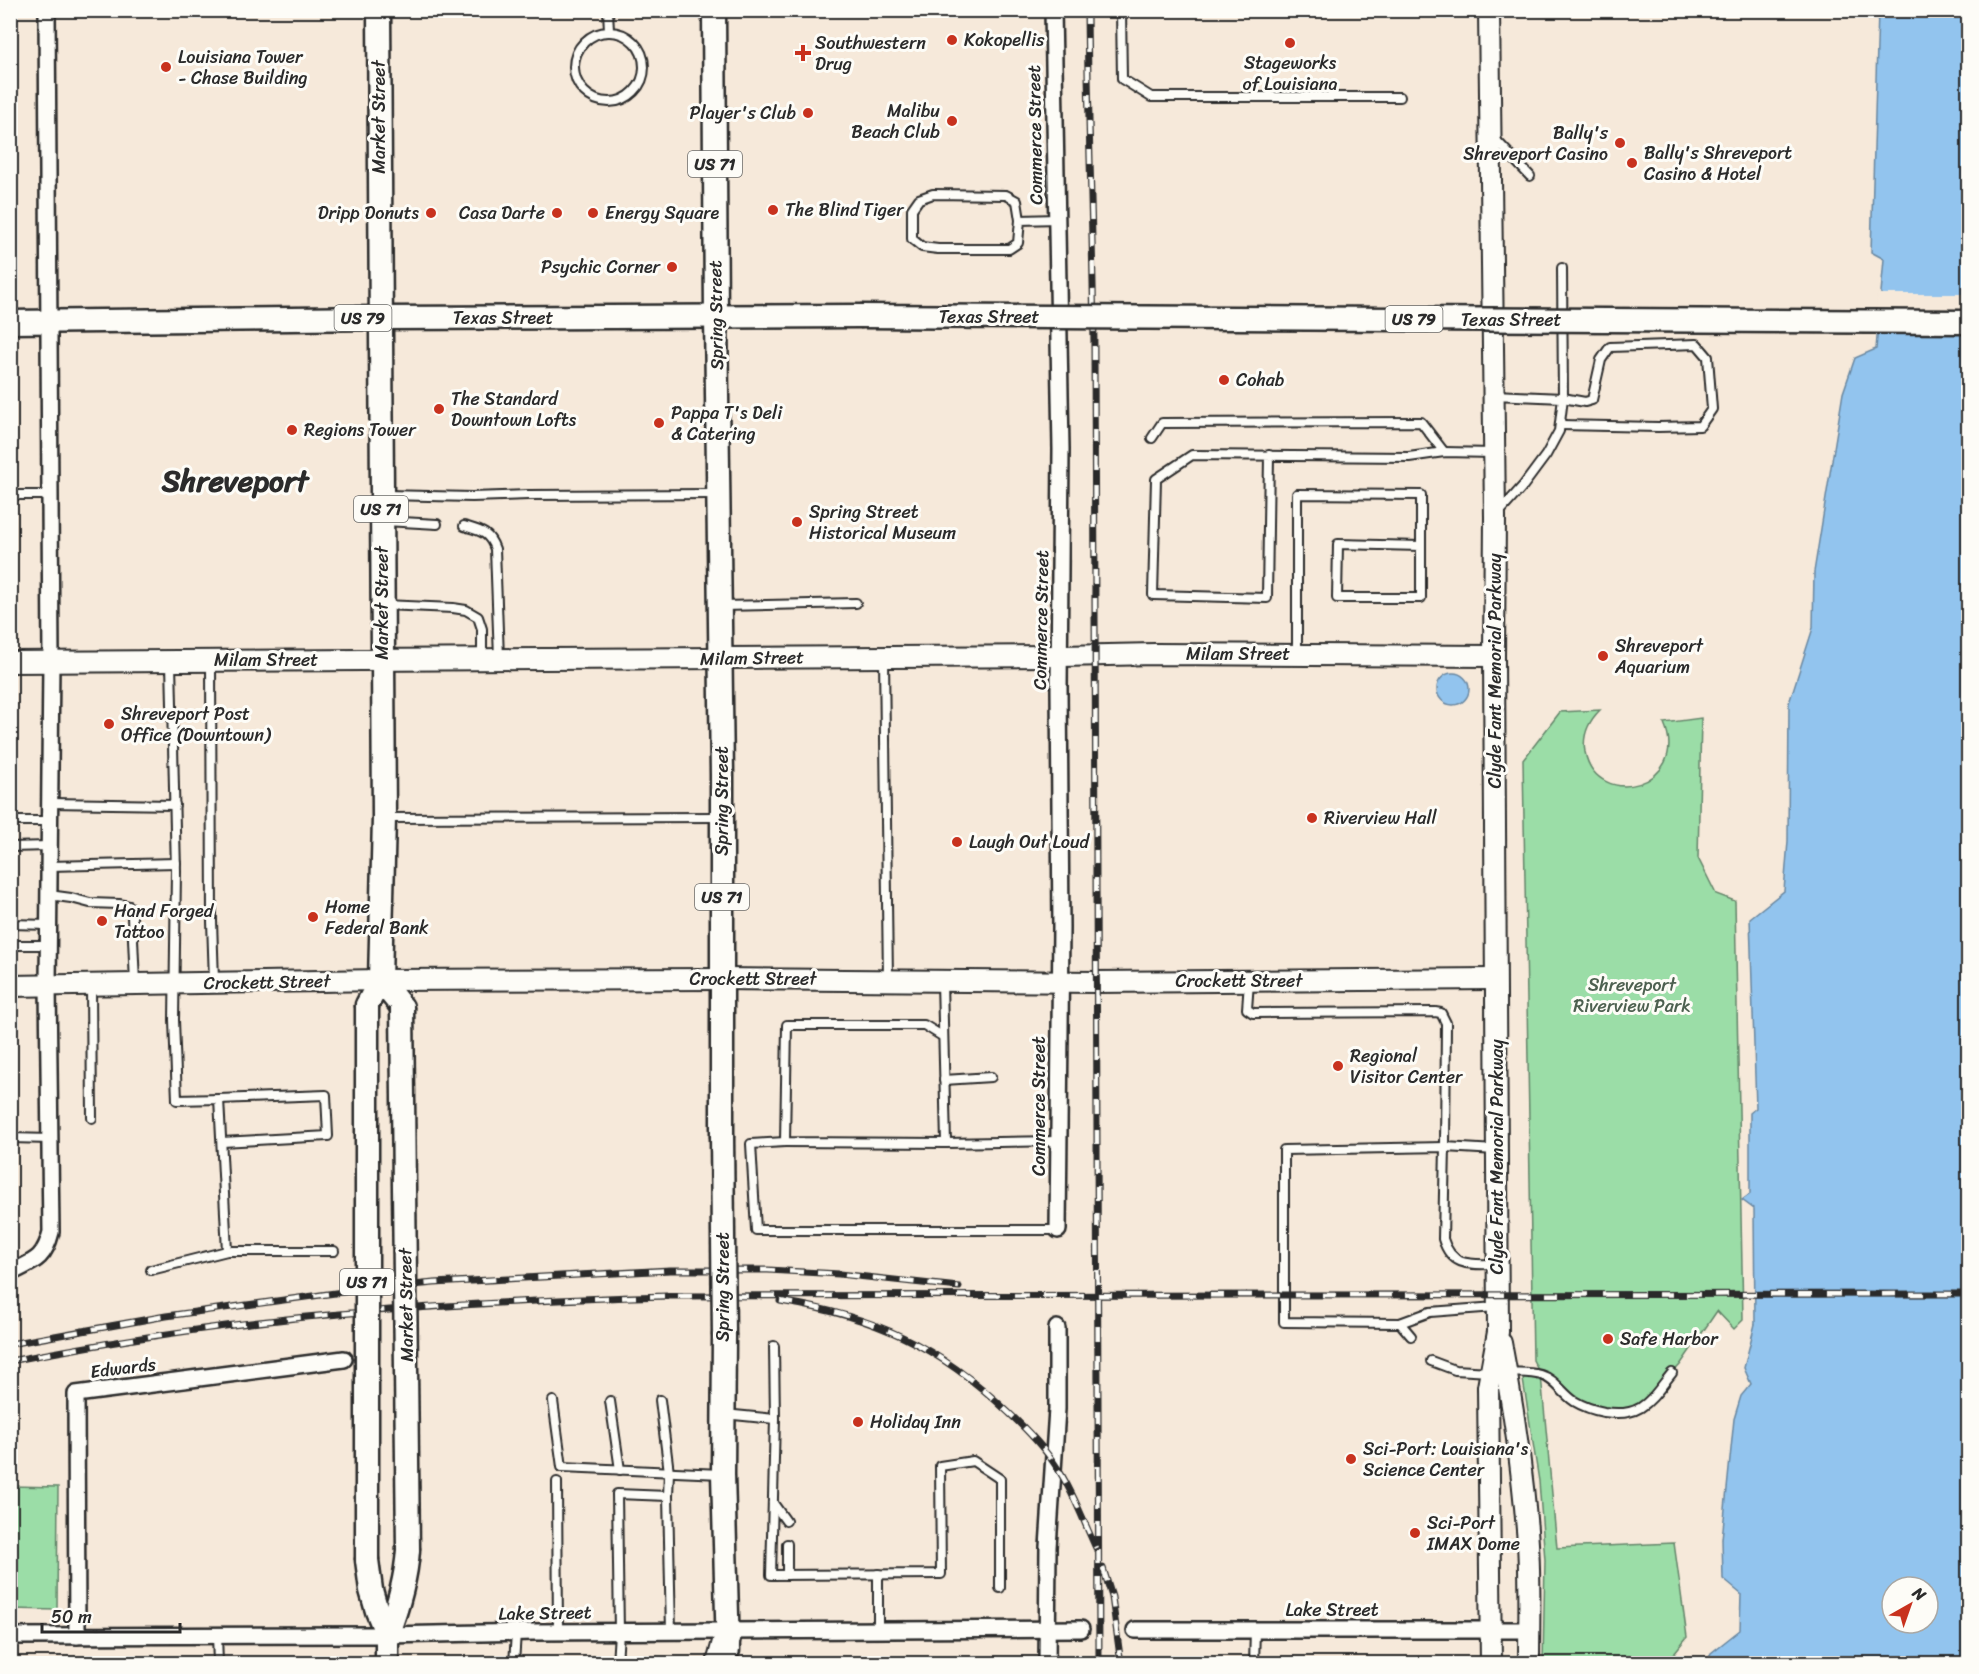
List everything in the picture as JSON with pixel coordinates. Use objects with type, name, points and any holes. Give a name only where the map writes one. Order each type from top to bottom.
[{"type":"highway","points":[[720,1664],[729,1631]]},
{"type":"highway","name":"US 71","points":[[729,1631],[736,1664]]},
{"type":"main road","name":"Market Street","points":[[379,10],[384,818],[380,980],[367,1005],[367,1560],[370,1590],[376,1611],[387,1635]]},
{"type":"main road","name":"Spring Street","points":[[714,10],[722,817],[723,1474],[729,1631],[728,1664]]},
{"type":"main road","name":"Texas Street","points":[[10,322],[860,316],[1968,322]]},
{"type":"main road","name":"Market Street","points":[[380,980],[402,1007],[408,1550],[407,1570],[396,1614],[387,1635],[387,1664]]},
{"type":"street","points":[[10,1273],[38,1260],[48,1247],[51,1232],[48,925],[51,661],[46,10]]},
{"type":"street","name":"Commerce Street","points":[[1053,10],[1061,449],[1059,689],[1061,927],[1058,1230]]},
{"type":"street","name":"Clyde Fant Memorial Parkway","points":[[1489,10],[1496,517],[1494,656],[1498,1332],[1499,1372],[1520,1458],[1527,1532],[1529,1664]]},
{"type":"street","name":"Milam Street","points":[[10,662],[1155,654],[1494,656]]},
{"type":"street","name":"Crockett Street","points":[[10,986],[380,980],[722,979],[1059,982],[1495,979]]},
{"type":"street","points":[[1047,1664],[1048,1547],[1057,1409],[1057,1328]]},
{"type":"street","name":"Edwards","points":[[77,1636],[76,1394],[344,1359]]},
{"type":"street","name":"Clyde Fant Memorial Parkway","points":[[1491,1664],[1488,1388],[1499,1372]]},
{"type":"street","name":"Lake Street","points":[[10,1636],[1081,1629]]},
{"type":"street","name":"Lake Street","points":[[1135,1630],[1529,1630]]},
{"type":"lane","points":[[608,10],[609,31]]},
{"type":"lane","points":[[1121,10],[1122,79],[1150,97],[1400,97]]},
{"type":"lane","points":[[609,31],[620,33],[638,48],[643,59],[644,71],[633,92],[612,102],[590,96],[581,88],[573,67],[580,46],[588,38],[609,31]]},
{"type":"lane","points":[[1491,135],[1530,176]]},
{"type":"lane","points":[[933,194],[1006,195],[1017,201],[1020,220],[1018,243],[1009,249],[938,249],[922,247],[912,239],[912,209],[919,199],[933,194]]},
{"type":"lane","points":[[1020,220],[1057,219]]},
{"type":"lane","points":[[1496,517],[1546,455],[1559,431],[1563,398],[1562,268]]},
{"type":"lane","points":[[1493,395],[1563,398],[1585,402],[1592,400],[1600,360],[1610,347],[1697,344],[1708,357],[1712,409],[1700,426],[1560,425]]},
{"type":"lane","points":[[1152,438],[1162,423],[1421,422],[1444,452]]},
{"type":"lane","points":[[1269,455],[1267,598],[1153,595],[1156,479],[1192,455],[1269,455],[1409,457],[1444,452],[1494,453]]},
{"type":"lane","points":[[381,495],[472,497],[718,494]]},
{"type":"lane","points":[[1297,654],[1297,494],[1421,495],[1421,546],[1421,598],[1337,598],[1338,544],[1421,546]]},
{"type":"lane","points":[[10,495],[50,495]]},
{"type":"lane","points":[[381,521],[437,524]]},
{"type":"lane","points":[[464,526],[480,530],[491,537],[495,549],[490,659]]},
{"type":"lane","points":[[720,606],[856,603]]},
{"type":"lane","points":[[382,605],[466,610],[478,617],[490,659]]},
{"type":"lane","points":[[884,656],[888,980]]},
{"type":"lane","points":[[171,661],[176,863],[174,1020],[177,1100],[326,1095],[328,1136],[222,1142]]},
{"type":"lane","points":[[211,661],[214,983]]},
{"type":"lane","points":[[50,803],[175,805]]},
{"type":"lane","points":[[384,818],[722,817]]},
{"type":"lane","points":[[10,821],[49,821]]},
{"type":"lane","points":[[10,848],[49,846]]},
{"type":"lane","points":[[49,866],[176,863]]},
{"type":"lane","points":[[49,895],[90,903],[129,906],[132,917],[135,985]]},
{"type":"lane","points":[[10,924],[48,925]]},
{"type":"lane","points":[[10,945],[48,945]]},
{"type":"lane","points":[[942,981],[946,1143]]},
{"type":"lane","points":[[1249,981],[1247,1009],[1253,1013],[1435,1012],[1445,1017],[1443,1239],[1452,1257],[1466,1264],[1498,1264]]},
{"type":"lane","points":[[91,986],[92,1118]]},
{"type":"lane","points":[[784,1142],[787,1025],[924,1025],[942,1036]]},
{"type":"lane","points":[[944,1080],[991,1077]]},
{"type":"lane","points":[[219,1099],[227,1251]]},
{"type":"lane","points":[[10,1138],[51,1139]]},
{"type":"lane","points":[[1058,1141],[751,1144],[756,1230],[1058,1230]]},
{"type":"lane","points":[[1497,1151],[1445,1147],[1284,1150],[1284,1322],[1400,1323],[1430,1312],[1498,1307]]},
{"type":"lane","points":[[151,1270],[227,1251],[334,1251]]},
{"type":"lane","points":[[1400,1323],[1411,1336]]},
{"type":"lane","points":[[774,1346],[775,1419],[771,1575],[941,1574],[940,1466],[973,1461],[1000,1479],[1000,1588]]},
{"type":"lane","points":[[1431,1361],[1455,1370],[1541,1375],[1554,1382],[1573,1400],[1591,1410],[1619,1414],[1635,1412],[1650,1401],[1672,1373]]},
{"type":"lane","points":[[660,1400],[669,1472],[671,1632]]},
{"type":"lane","points":[[553,1401],[562,1467],[723,1474]]},
{"type":"lane","points":[[610,1401],[620,1470]]},
{"type":"lane","points":[[723,1414],[775,1419]]},
{"type":"lane","points":[[557,1482],[558,1632]]},
{"type":"lane","points":[[617,1664],[619,1632],[617,1494],[668,1496]]},
{"type":"lane","points":[[772,1502],[786,1521]]},
{"type":"lane","points":[[787,1544],[787,1575]]},
{"type":"lane","points":[[878,1574],[878,1631]]},
{"type":"lane","points":[[1254,1664],[1255,1629]]},
{"type":"lane","points":[[514,1664],[516,1632]]},
{"type":"lane","points":[[217,1634],[218,1664]]},
{"type":"green space","name":"Shreveport Riverview Park","points":[[1600,710],[1587,729],[1584,740],[1585,752],[1593,771],[1606,782],[1622,786],[1639,784],[1654,776],[1665,763],[1669,745],[1664,723],[1701,718],[1698,858],[1716,894],[1735,901],[1743,1320],[1734,1329],[1717,1311],[1680,1365],[1635,1412],[1591,1410],[1541,1375],[1557,1548],[1674,1543],[1687,1637],[1666,1663],[1543,1663],[1545,1560],[1539,1481],[1522,1373],[1540,1374],[1533,1360],[1523,760],[1560,712]]},
{"type":"green space","points":[[11,1486],[58,1487],[57,1610],[11,1609]]},
{"type":"water","points":[[1878,11],[1968,11],[1968,1663],[1705,1664],[1711,1653],[1740,1630],[1741,1594],[1723,1579],[1722,1539],[1734,1419],[1741,1396],[1751,1384],[1744,1368],[1755,1324],[1754,1209],[1742,1200],[1750,1194],[1750,1113],[1756,1108],[1750,918],[1784,891],[1788,841],[1789,703],[1813,628],[1814,572],[1843,393],[1855,358],[1876,349],[1884,259],[1871,252]]},
{"type":"water","points":[[1453,673],[1464,678],[1469,689],[1464,700],[1453,705],[1442,700],[1437,689],[1442,678]]},
{"type":"pier","points":[[1878,294],[1968,294],[1968,329],[1875,329]]},
{"type":"railway","points":[[1087,10],[1094,348],[1099,1664]]},
{"type":"railway","points":[[10,1344],[166,1316],[350,1291],[434,1283],[670,1270],[768,1270],[839,1274],[959,1287]]},
{"type":"railway","points":[[10,1361],[95,1345],[266,1321],[470,1304],[629,1297],[1968,1294]]},
{"type":"railway","points":[[780,1301],[846,1315],[903,1337],[956,1369],[982,1389],[1027,1430],[1044,1449],[1072,1494],[1096,1548]]},
{"type":"railway","points":[[1103,1568],[1112,1597],[1121,1664]]},
{"type":"place","name":"Kokopellis","points":[[952,40]]},
{"type":"place","name":"Stageworks of Louisiana","points":[[1290,43]]},
{"type":"place","name":"Southwestern Drug","points":[[803,53]]},
{"type":"place","name":"Louisiana Tower - Chase Building","points":[[166,67]]},
{"type":"place","name":"Player's Club","points":[[808,113]]},
{"type":"place","name":"Malibu Beach Club","points":[[952,121]]},
{"type":"place","name":"Bally's Shreveport Casino","points":[[1620,143]]},
{"type":"place","name":"Bally's Shreveport Casino & Hotel","points":[[1632,163]]},
{"type":"place","name":"The Blind Tiger","points":[[773,210]]},
{"type":"place","name":"Dripp Donuts","points":[[431,213]]},
{"type":"place","name":"Casa Darte","points":[[557,213]]},
{"type":"place","name":"Energy Square","points":[[593,213]]},
{"type":"place","name":"Psychic Corner","points":[[672,267]]},
{"type":"place","name":"Cohab","points":[[1224,380]]},
{"type":"place","name":"The Standard Downtown Lofts","points":[[439,409]]},
{"type":"place","name":"Pappa T's Deli & Catering","points":[[659,423]]},
{"type":"place","name":"Regions Tower","points":[[292,430]]},
{"type":"place","name":"Spring Street Historical Museum","points":[[797,522]]},
{"type":"place","name":"Shreveport Aquarium","points":[[1603,656]]},
{"type":"place","name":"Shreveport Post Office (Downtown)","points":[[109,724]]},
{"type":"place","name":"Riverview Hall","points":[[1312,818]]},
{"type":"place","name":"Laugh Out Loud","points":[[957,842]]},
{"type":"place","name":"Home Federal Bank","points":[[313,917]]},
{"type":"place","name":"Hand Forged Tattoo","points":[[102,921]]},
{"type":"place","name":"Regional Visitor Center","points":[[1338,1066]]},
{"type":"place","name":"Safe Harbor","points":[[1608,1339]]},
{"type":"place","name":"Holiday Inn","points":[[858,1422]]},
{"type":"place","name":"Sci-Port: Louisiana's Science Center","points":[[1351,1459]]},
{"type":"place","name":"Sci-Port IMAX Dome","points":[[1415,1533]]},
{"type":"district","name":"Shreveport","points":[[235,481]]}]
